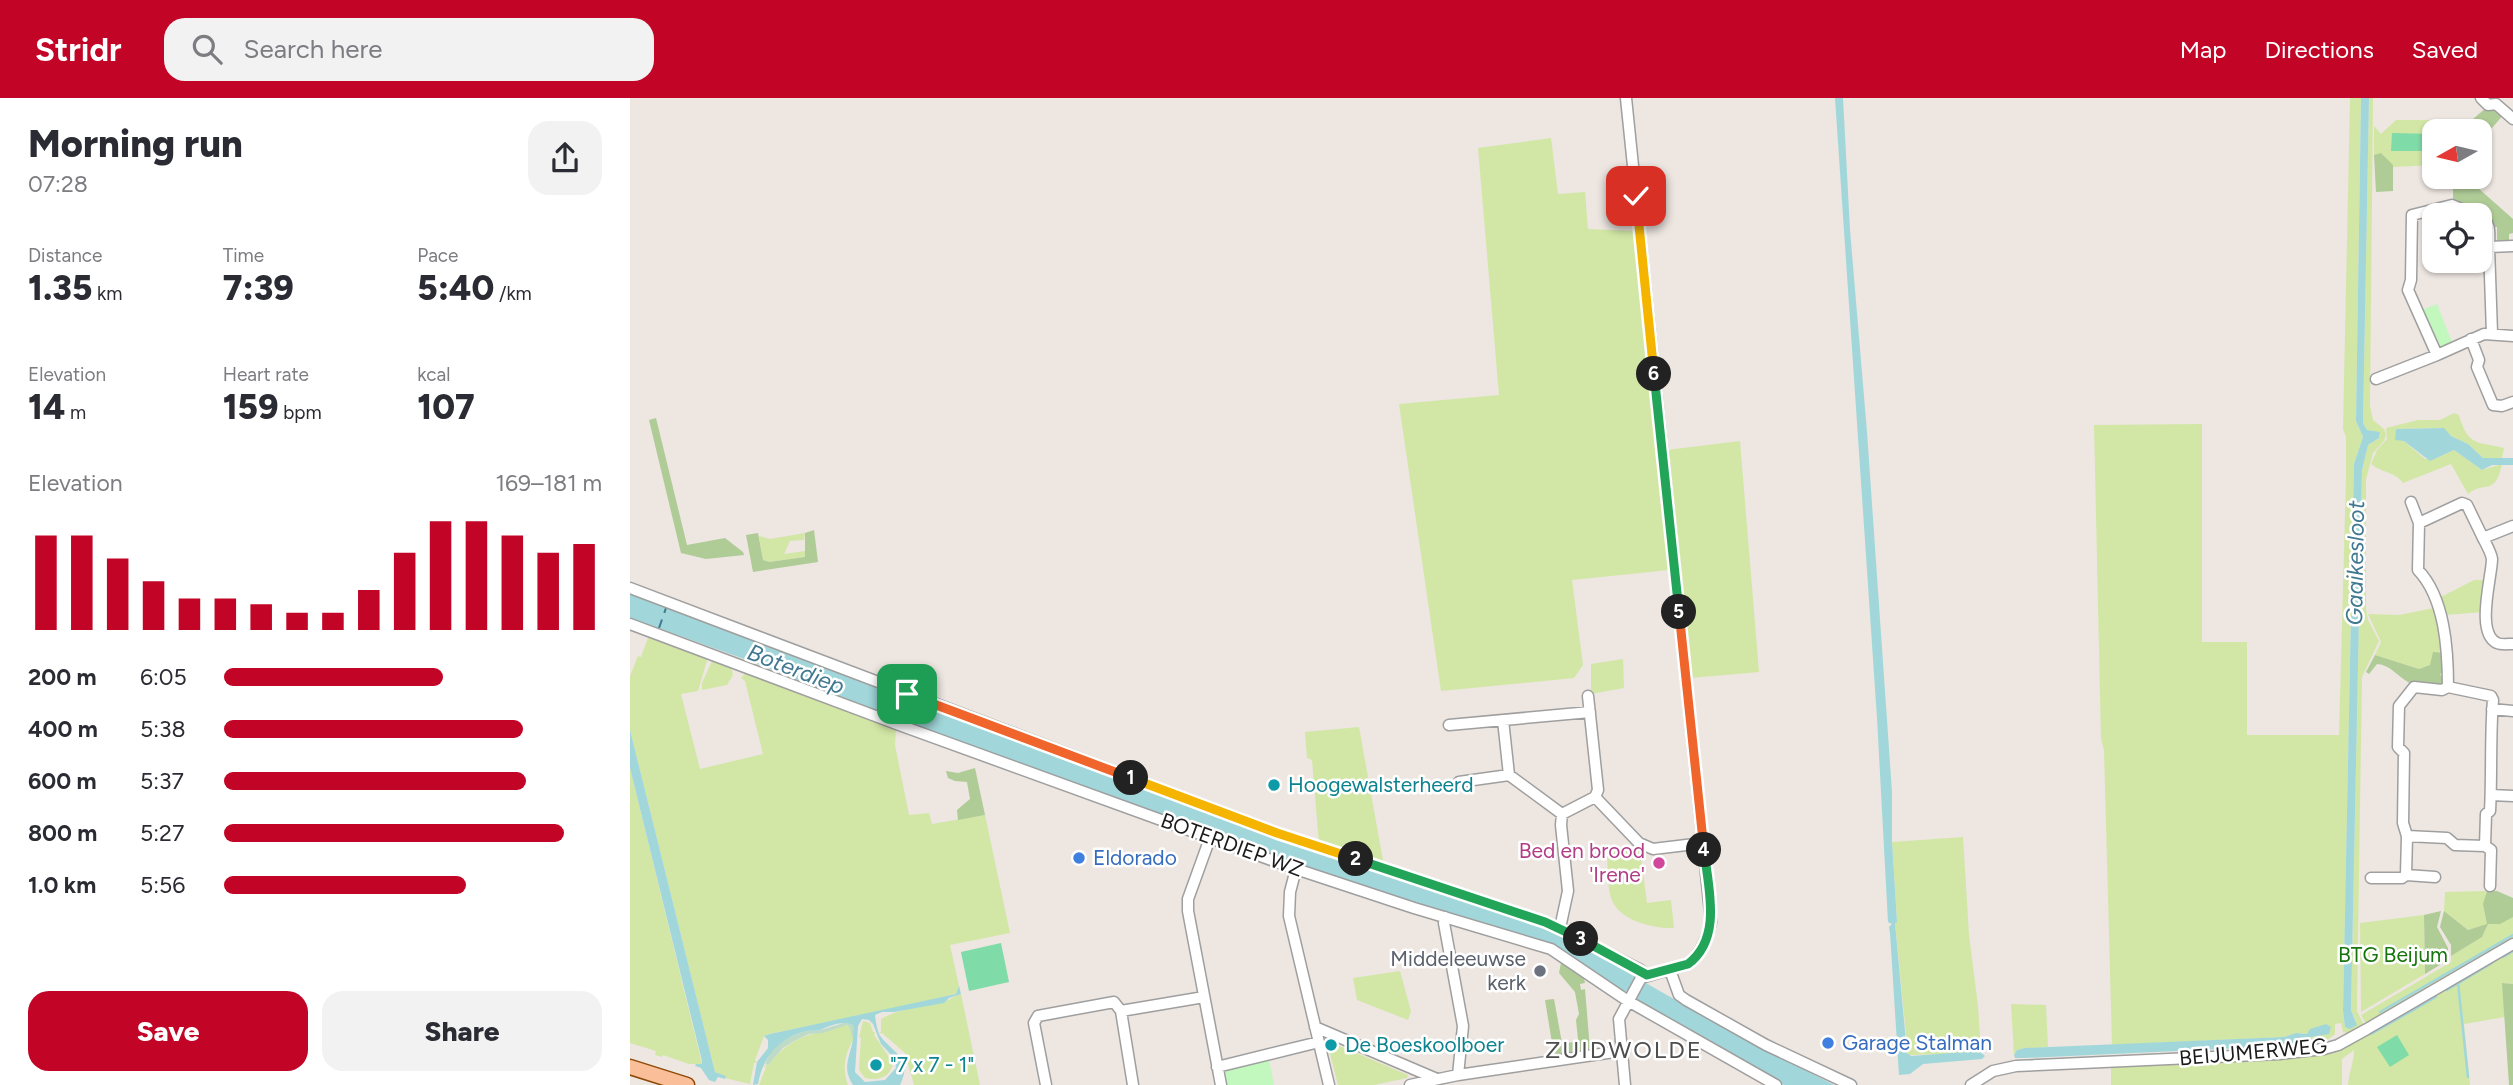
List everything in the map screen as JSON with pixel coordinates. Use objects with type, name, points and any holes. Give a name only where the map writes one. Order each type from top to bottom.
[{"type":"main road","points":[[630,1067],[687,1085]]},
{"type":"street","points":[[1625,1085],[1619,1019],[1629,1000],[1644,977],[1693,960],[1709,934],[1711,922],[1626,98]]},
{"type":"street","points":[[2481,98],[2488,105],[2496,104],[2513,119]]},
{"type":"street","points":[[2422,212],[2412,215],[2411,280],[2408,290],[2438,369]]},
{"type":"street","points":[[2492,247],[2513,246]]},
{"type":"street","points":[[2489,273],[2492,333]]},
{"type":"street","points":[[2376,379],[2471,339],[2492,333],[2513,336]]},
{"type":"street","points":[[2471,339],[2479,360],[2477,368],[2493,405],[2511,406]]},
{"type":"street","points":[[2411,502],[2419,523],[2418,570],[2424,576],[2444,625],[2448,687]]},
{"type":"street","points":[[2419,523],[2462,503],[2467,505],[2492,557],[2487,587],[2486,620],[2491,638],[2497,643],[2513,644]]},
{"type":"street","points":[[2483,538],[2513,526]]},
{"type":"street","points":[[630,588],[1277,833],[1560,928],[1644,977]]},
{"type":"street","name":"BOTERDIEP WZ","points":[[630,624],[1296,869],[1551,949],[1629,1000],[1776,1085]]},
{"type":"street","points":[[2406,875],[2407,836],[2403,823],[2404,753],[2399,747],[2399,706],[2414,687],[2442,690],[2448,687],[2491,696],[2493,700],[2490,725],[2491,795],[2490,811],[2486,814],[2485,846]]},
{"type":"street","points":[[1588,695],[1598,790],[1595,797]]},
{"type":"street","points":[[2492,709],[2513,711]]},
{"type":"street","points":[[1449,725],[1590,712]]},
{"type":"street","points":[[1503,720],[1509,775]]},
{"type":"street","points":[[1459,782],[1509,775],[1562,814]]},
{"type":"street","points":[[2491,795],[2513,796]]},
{"type":"street","points":[[1595,797],[1639,843],[1653,849],[1703,843]]},
{"type":"street","points":[[1562,814],[1595,797]]},
{"type":"street","points":[[1560,928],[1568,891],[1562,814]]},
{"type":"street","points":[[2407,836],[2447,838],[2455,845],[2485,846],[2491,850],[2490,886]]},
{"type":"street","points":[[1210,838],[1188,899],[1188,911],[1221,1085]]},
{"type":"street","points":[[1296,869],[1290,892],[1289,916],[1329,1085]]},
{"type":"street","points":[[2371,878],[2402,878],[2406,875],[2435,877]]},
{"type":"street","points":[[1445,917],[1450,963],[1463,1026],[1458,1075]]},
{"type":"street","name":"BEIJUMERWEG","points":[[1971,1085],[1993,1071],[2016,1066],[2279,1054],[2324,1049],[2367,1029],[2513,944]]},
{"type":"street","points":[[1670,970],[1679,995],[1686,1000],[1766,1045],[1850,1085]]},
{"type":"street","points":[[1121,1011],[1204,997]]},
{"type":"street","points":[[1046,1085],[1035,1018],[1114,1002],[1121,1011],[1133,1085]]},
{"type":"street","points":[[1315,1027],[1437,1079]]},
{"type":"street","points":[[1217,1067],[1319,1042]]},
{"type":"street","points":[[1410,1085],[1458,1075],[1620,1051]]},
{"type":"green space","points":[[2350,98],[2361,98],[2356,421],[2363,437],[2354,464],[2343,1011],[2345,1027],[2356,1021],[2351,1010],[2362,470],[2368,445],[2379,438],[2380,433],[2367,430],[2363,423],[2369,98],[2373,98],[2370,405],[2373,420],[2384,429],[2386,435],[2373,453],[2366,479],[2366,610],[2379,641],[2362,677],[2357,1011],[2364,1025],[2349,1034],[2343,1032],[2341,1023],[2335,1024],[2335,1034],[2325,1041],[2288,1048],[2286,1046],[2307,1038],[2308,1034],[2112,1045],[2104,750],[2101,739],[2094,425],[2202,424],[2202,642],[2247,642],[2247,735],[2339,735],[2346,477],[2346,437],[2343,429]]},
{"type":"green space","points":[[2487,107],[2495,107],[2504,114],[2492,128],[2492,119],[2473,119]]},
{"type":"green space","points":[[2396,120],[2422,120],[2422,166],[2393,167],[2381,153],[2374,155],[2374,126],[2381,134]]},
{"type":"green space","points":[[2392,133],[2422,134],[2422,151],[2391,151]]},
{"type":"green space","points":[[1551,138],[1558,194],[1585,192],[1588,229],[1635,231],[1669,570],[1572,580],[1583,665],[1574,678],[1441,691],[1399,404],[1499,395],[1478,148]]},
{"type":"green space","points":[[2381,153],[2393,165],[2393,191],[2376,192],[2374,155]]},
{"type":"green space","points":[[2453,189],[2479,189],[2513,219],[2513,233],[2509,234],[2509,242],[2497,243],[2497,227],[2492,227],[2492,203],[2453,203]]},
{"type":"green space","points":[[2437,304],[2453,345],[2440,350],[2422,310]]},
{"type":"green space","points":[[2454,413],[2459,415],[2466,432],[2474,440],[2504,448],[2502,458],[2483,458],[2468,444],[2451,436],[2443,428],[2396,429],[2404,441],[2425,459],[2435,459],[2454,450],[2482,470],[2502,464],[2493,484],[2468,494],[2451,464],[2403,483],[2371,464],[2377,450],[2387,439],[2386,428],[2418,420],[2440,420]]},
{"type":"green space","points":[[656,418],[687,545],[725,538],[744,555],[706,559],[681,553],[649,420]]},
{"type":"green space","points":[[1740,441],[1759,672],[1690,678],[1667,450]]},
{"type":"green space","points":[[814,530],[818,562],[753,572],[746,535],[758,533],[763,560],[769,562],[805,557],[805,533]]},
{"type":"green space","points":[[805,533],[804,540],[790,541],[784,554],[805,551],[805,557],[769,562],[763,560],[759,536],[770,539]]},
{"type":"green space","points":[[2474,580],[2484,580],[2484,612],[2445,615],[2439,598]]},
{"type":"green space","points":[[2434,608],[2444,653],[2430,665],[2419,669],[2375,655],[2381,642],[2368,614],[2399,615]]},
{"type":"green space","points":[[649,635],[708,657],[698,691],[681,694],[700,769],[763,754],[745,681],[741,678],[747,671],[896,727],[895,745],[909,815],[929,813],[932,824],[985,815],[1010,933],[950,945],[959,986],[958,993],[764,1036],[750,1084],[725,1078],[726,1076],[715,1072],[630,730],[630,676]]},
{"type":"green space","points":[[2433,652],[2444,653],[2444,672],[2440,674],[2445,682],[2440,687],[2412,684],[2382,665],[2377,664],[2369,674],[2366,672],[2375,655],[2419,669],[2430,665]]},
{"type":"green space","points":[[713,659],[731,666],[733,675],[727,685],[702,690],[702,683]]},
{"type":"green space","points":[[1623,659],[1624,688],[1591,694],[1591,664]]},
{"type":"green space","points":[[1359,727],[1384,866],[1319,844],[1312,760],[1307,758],[1305,732]]},
{"type":"green space","points":[[630,768],[702,1064],[689,1064],[655,1055],[656,1051],[630,1043]]},
{"type":"green space","points":[[975,768],[985,815],[958,820],[957,810],[970,799],[967,782],[948,778],[946,771],[958,773]]},
{"type":"green space","points":[[1963,837],[1969,935],[1981,1053],[1908,1055],[1895,922],[1892,842]]},
{"type":"green space","points":[[1640,849],[1647,903],[1671,900],[1674,928],[1637,922],[1621,912],[1611,898],[1607,852]]},
{"type":"green space","points":[[2487,891],[2485,894],[2513,916],[2513,939],[2366,1024],[2361,1015],[2451,962],[2451,956],[2482,937],[2488,924],[2468,930],[2444,911],[2445,892]]},
{"type":"green space","points":[[2487,891],[2497,891],[2513,898],[2513,917],[2500,924],[2488,924],[2482,937],[2451,956],[2451,945],[2440,927],[2444,911],[2468,930],[2487,924],[2483,904]]},
{"type":"green space","points":[[2441,911],[2437,927],[2448,948],[2448,960],[2425,974],[2424,915]]},
{"type":"green space","name":"BTG Beijum","points":[[2424,915],[2425,974],[2361,1012],[2360,923]]},
{"type":"green space","points":[[1001,943],[1009,982],[969,991],[961,952]]},
{"type":"green space","points":[[2513,948],[2513,984],[2503,983],[2505,1017],[2464,1024],[2470,1085],[2348,1085],[2354,1050],[2342,1059],[2342,1085],[2111,1085],[2111,1066],[2311,1055]]},
{"type":"green space","points":[[1561,963],[1584,978],[1585,983],[1580,984],[1581,990],[1585,989],[1590,1050],[1554,1055],[1545,1000],[1554,999],[1562,1043],[1577,1042],[1578,1039],[1576,1020],[1579,1014],[1575,992],[1559,973]]},
{"type":"green space","points":[[1400,971],[1411,1011],[1408,1020],[1357,1000],[1353,978]]},
{"type":"green space","points":[[2502,983],[2513,984],[2513,1085],[2509,1085]]},
{"type":"green space","points":[[961,994],[980,1085],[914,1085],[905,1053],[879,1033],[881,1019],[902,1011],[943,1002]]},
{"type":"green space","points":[[2011,1004],[2046,1005],[2048,1047],[2017,1050],[2014,1055]]},
{"type":"green space","points":[[863,1021],[870,1023],[874,1035],[893,1063],[887,1075],[880,1078],[865,1078],[859,1070],[861,1037],[859,1038]]},
{"type":"green space","points":[[847,1022],[853,1025],[855,1037],[852,1038],[847,1025],[823,1033],[809,1034],[783,1048],[768,1065],[765,1064],[773,1047],[782,1040],[805,1031],[817,1031]]},
{"type":"green space","points":[[844,1025],[850,1026],[852,1037],[855,1037],[846,1060],[848,1085],[759,1085],[766,1067],[763,1066],[768,1065],[794,1041]]},
{"type":"green space","points":[[2397,1035],[2409,1055],[2390,1067],[2377,1047]]},
{"type":"green space","points":[[1335,1044],[1408,1075],[1407,1078],[1374,1085],[1338,1085],[1329,1050]]},
{"type":"green space","points":[[1269,1060],[1274,1085],[1227,1085],[1224,1070]]},
{"type":"water","points":[[1835,98],[1843,98],[1850,230],[1892,792],[1895,923],[1907,1053],[1911,1056],[1979,1051],[1985,1056],[1982,1059],[1923,1064],[1910,1074],[1899,1075],[1889,927],[1892,924],[1888,922],[1877,718]]},
{"type":"water","name":"Gaaikesloot","points":[[2361,98],[2369,98],[2363,423],[2367,430],[2380,432],[2379,438],[2368,445],[2362,470],[2351,1010],[2357,1025],[2350,1029],[2345,1027],[2343,1011],[2354,464],[2363,437],[2356,421]]},
{"type":"water","points":[[2444,428],[2483,458],[2513,458],[2513,465],[2492,465],[2482,470],[2454,450],[2430,461],[2404,441],[2395,440],[2396,429]]},
{"type":"water","name":"Boterdiep","points":[[630,594],[1304,848],[1569,936],[1737,1035],[1834,1085],[1784,1085],[1731,1057],[1638,1000],[1629,991],[1624,991],[1565,955],[1318,872],[990,755],[747,660],[630,618]]},
{"type":"water","points":[[630,730],[715,1072],[726,1076],[725,1079],[718,1077],[715,1082],[709,1080],[701,1068],[695,1066],[702,1064],[702,1061],[630,768]]},
{"type":"water","points":[[959,986],[961,994],[944,1003],[875,1015],[880,1035],[903,1063],[900,1085],[853,1085],[847,1063],[853,1042],[853,1025],[846,1023],[796,1034],[780,1043],[768,1057],[758,1084],[753,1085],[757,1062],[768,1048],[768,1040],[764,1036],[956,994]],"holes":[[[862,1019],[869,1020],[881,1044],[895,1059],[896,1068],[885,1080],[865,1082],[855,1072],[858,1026]]]},
{"type":"water","points":[[2326,1024],[2331,1027],[2329,1034],[2305,1038],[2302,1042],[2286,1046],[2024,1058],[2015,1058],[2014,1055],[2017,1050],[2025,1048],[2284,1037],[2296,1033],[2307,1034],[2310,1029]]},
{"type":"waterway","points":[[2380,1012],[2513,935]]},
{"type":"waterway","points":[[2503,957],[2513,951]]},
{"type":"waterway","points":[[2447,990],[2492,963]]},
{"type":"waterway","points":[[2458,983],[2468,1077]]},
{"type":"waterway","points":[[2371,1034],[2436,997]]},
{"type":"ferry route","points":[[659,628],[666,608]]},
{"type":"place","name":"Hoogewalsterheerd","points":[[1274,785]]},
{"type":"place","name":"Eldorado","points":[[1079,858]]},
{"type":"place","name":"Bed en brood 'Irene'","points":[[1659,863]]},
{"type":"place","name":"Middeleeuwse kerk","points":[[1540,971]]},
{"type":"place","name":"Garage Stalman","points":[[1828,1043]]},
{"type":"place","name":"De Boeskoolboer","points":[[1331,1045]]},
{"type":"place","name":"\"7 x 7 - 1\"","points":[[876,1065]]},
{"type":"district","name":"ZUIDWOLDE","points":[[1624,1050]]},
{"type":"route","points":[[907,694],[1277,833],[1545,922],[1647,975],[1688,964],[1709,934],[1711,922],[1636,196]]}]
